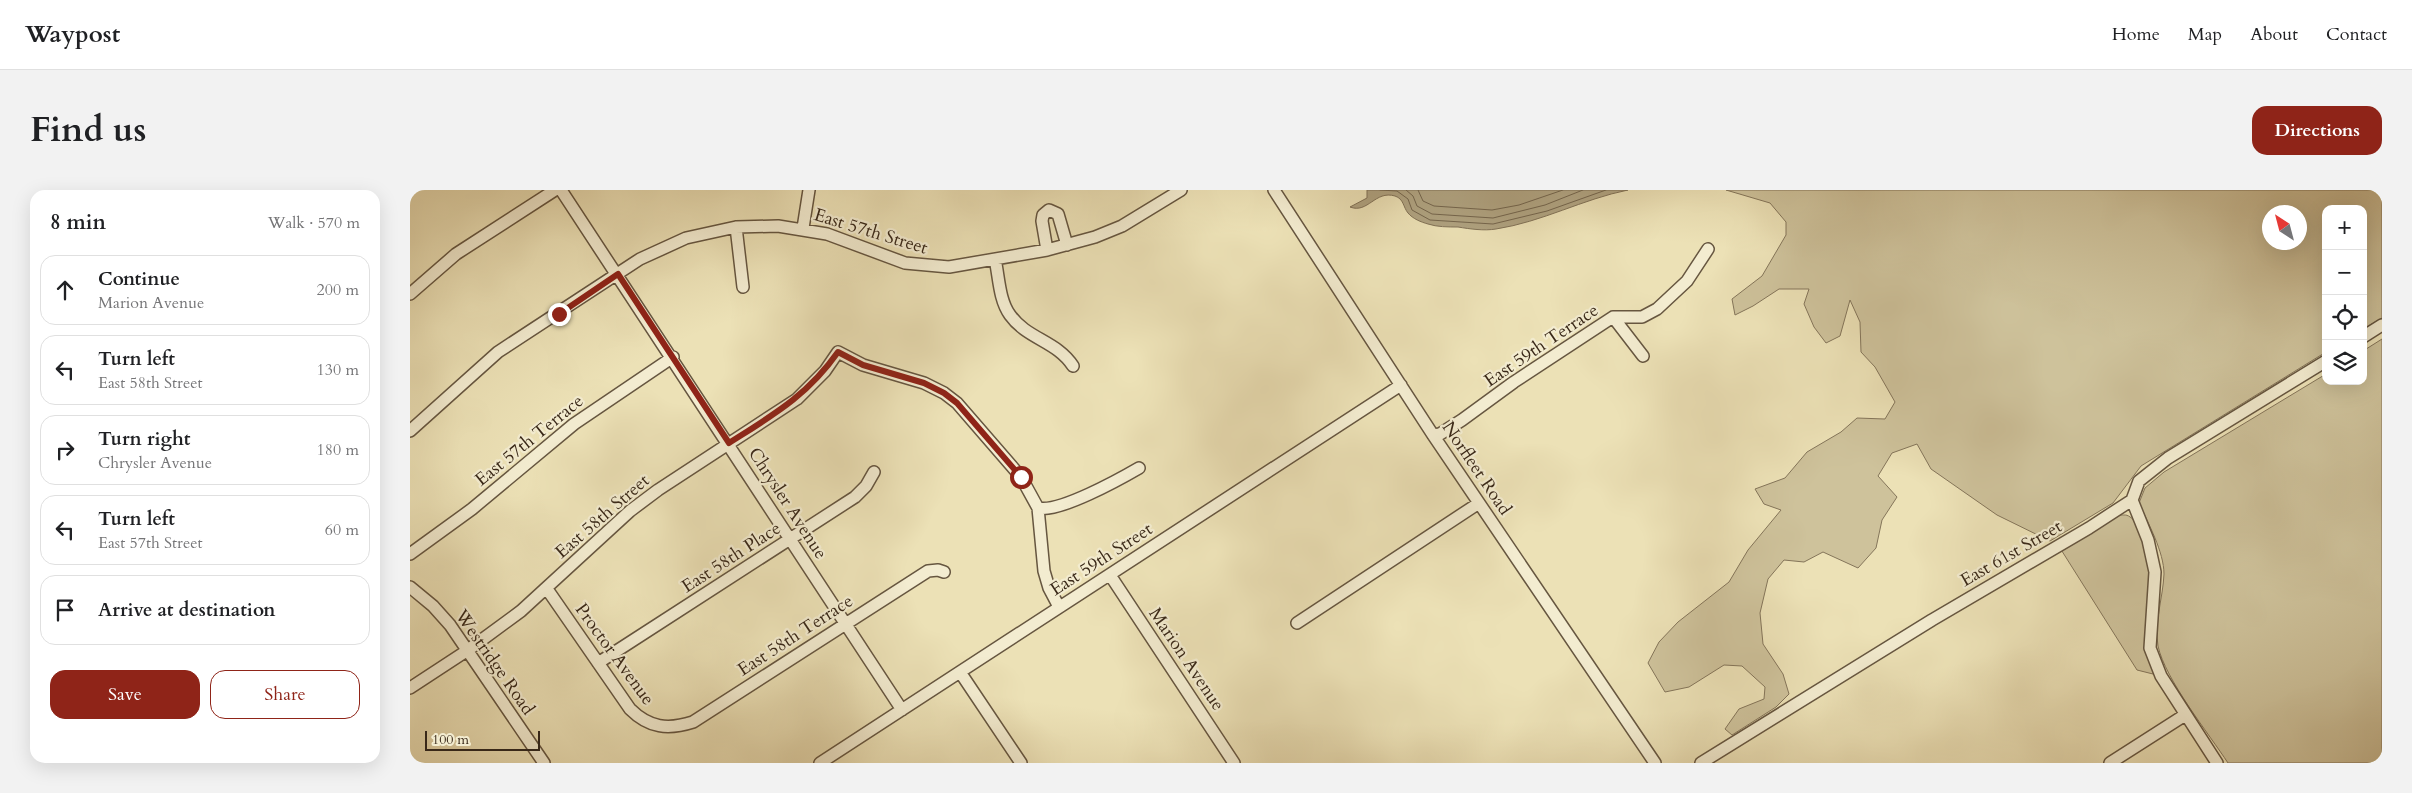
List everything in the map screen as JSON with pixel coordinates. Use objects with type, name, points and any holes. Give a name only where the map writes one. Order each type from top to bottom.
[{"type":"street","points":[[410,294],[456,254],[555,190]]},
{"type":"street","name":"Chrysler Avenue","points":[[561,190],[673,357],[902,710]]},
{"type":"street","points":[[803,228],[809,190]]},
{"type":"street","points":[[1073,366],[1062,351],[1028,331],[1010,315],[1002,295],[995,259],[1067,246],[1122,226],[1180,190]]},
{"type":"street","name":"Norfleet Road","points":[[1274,190],[1433,436],[1655,763]]},
{"type":"street","points":[[1047,250],[1042,221],[1043,215],[1049,210],[1058,214],[1067,246]]},
{"type":"street","name":"East 57th Street","points":[[410,431],[498,352],[640,260],[670,244],[711,231],[736,227],[778,226],[803,228],[827,234],[891,259],[920,266],[949,266],[995,259]]},
{"type":"street","points":[[736,227],[743,287]]},
{"type":"street","name":"East 59th Terrace","points":[[1433,436],[1440,434],[1462,420],[1514,382],[1613,317],[1642,317],[1657,310],[1686,281],[1708,249]]},
{"type":"street","points":[[1613,317],[1643,356]]},
{"type":"street","points":[[2367,334],[2382,325]]},
{"type":"street","name":"East 58th Street","points":[[410,688],[468,650],[547,590],[630,511],[797,399],[825,371],[838,352],[863,365],[924,383],[957,403],[1021,477],[1038,508]]},
{"type":"street","name":"East 57th Terrace","points":[[410,554],[472,509],[574,424],[673,357]]},
{"type":"street","points":[[2217,763],[2161,676],[2150,648],[2155,572],[2148,540],[2132,500],[2139,481],[2168,458],[2322,363]]},
{"type":"street","name":"East 59th Street","points":[[820,763],[1401,385]]},
{"type":"street","points":[[1060,607],[1049,588],[1044,571],[1038,508],[1056,505],[1092,493],[1139,468]]},
{"type":"street","name":"East 58th Place","points":[[598,663],[855,498],[866,486],[874,472]]},
{"type":"street","name":"East 61st Street","points":[[1700,763],[2132,500]]},
{"type":"street","points":[[1297,623],[1479,503]]},
{"type":"street","name":"East 58th Terrace","points":[[664,727],[676,727],[693,722],[928,571],[938,570],[944,572]]},
{"type":"street","name":"Marion Avenue","points":[[1110,575],[1234,763]]},
{"type":"street","name":"Westridge Road","points":[[410,587],[433,606],[450,625],[544,763]]},
{"type":"street","name":"Proctor Avenue","points":[[547,590],[637,716],[650,724],[664,727]]},
{"type":"street","points":[[960,672],[1016,761]]},
{"type":"street","points":[[2110,763],[2185,715]]},
{"type":"shaded area","points":[[1726,190],[2382,190],[2382,318],[2367,327],[2367,205],[2322,205],[2322,354],[2141,466],[2113,503],[2050,541],[1997,515],[1931,469],[1917,444],[1892,453],[1878,476],[1897,497],[1882,520],[1876,548],[1858,568],[1823,552],[1804,562],[1784,560],[1768,579],[1760,613],[1763,644],[1783,674],[1789,694],[1776,707],[1732,735],[1725,729],[1739,709],[1764,699],[1765,687],[1742,666],[1724,665],[1689,687],[1665,692],[1648,663],[1659,642],[1678,622],[1729,582],[1748,550],[1781,510],[1764,504],[1755,489],[1785,478],[1807,452],[1841,432],[1857,418],[1885,419],[1895,402],[1875,367],[1861,352],[1860,322],[1850,300],[1840,336],[1826,343],[1814,327],[1804,304],[1809,289],[1779,289],[1735,315],[1732,299],[1762,276],[1786,235],[1786,222],[1770,203]]},
{"type":"shaded area","points":[[2382,339],[2382,763],[2228,763],[2178,690],[2162,659],[2158,646],[2157,628],[2164,574],[2163,565],[2155,538],[2139,503],[2145,488],[2164,472],[2322,376],[2322,385],[2367,385],[2367,348]]},
{"type":"shaded area","points":[[2118,515],[2126,515],[2136,523],[2143,539],[2152,588],[2157,675],[2137,670],[2060,548]]},
{"type":"water","points":[[1367,190],[1628,190],[1513,226],[1487,230],[1431,225],[1410,215],[1402,201],[1395,196],[1382,196],[1362,207],[1350,207],[1367,198]]},
{"type":"route","points":[[559,314],[618,274],[729,443],[797,399],[825,371],[838,352],[863,365],[903,375],[944,393],[957,403],[1021,477]]}]
